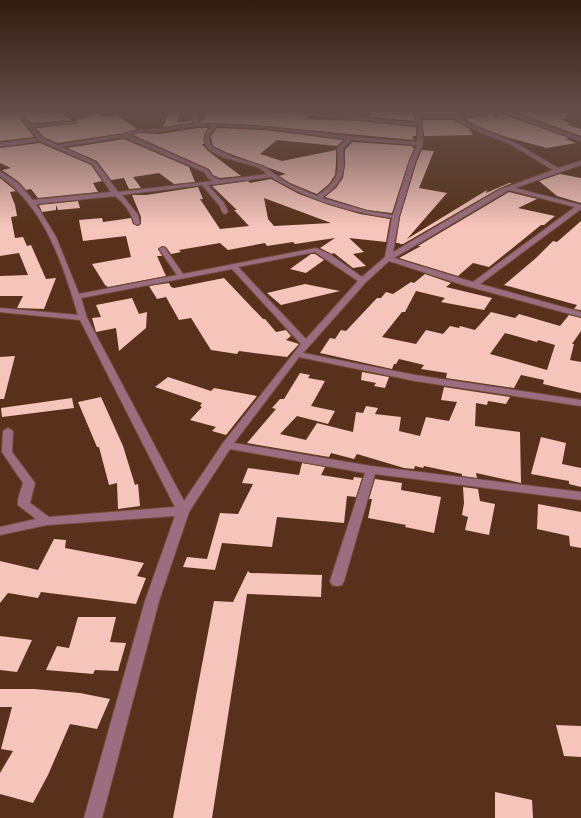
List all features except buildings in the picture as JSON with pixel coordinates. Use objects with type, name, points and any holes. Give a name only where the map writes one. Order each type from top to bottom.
[{"type":"street","points":[[64,149],[94,163],[115,193],[123,199],[135,215],[137,223]]},
{"type":"street","points":[[155,149],[206,171],[210,177],[220,182]]},
{"type":"street","points":[[212,149],[231,158],[261,167],[287,185],[318,198],[348,208],[396,218]]},
{"type":"street","points":[[318,198],[325,193],[336,180],[342,167],[340,149]]},
{"type":"street","points":[[388,258],[396,218],[413,160],[418,149]]},
{"type":"street","points":[[522,149],[557,170]]},
{"type":"street","points":[[93,818],[152,601],[183,511],[227,445],[297,354],[363,280],[388,258],[509,188],[557,170],[581,164]]},
{"type":"street","points":[[1,174],[7,177],[33,202],[54,242],[83,318],[183,511]]},
{"type":"street","points":[[33,202],[203,184],[271,175]]},
{"type":"street","points":[[203,184],[222,204],[225,212]]},
{"type":"street","points":[[509,188],[581,207]]},
{"type":"street","points":[[474,285],[581,207]]},
{"type":"street","points":[[163,249],[181,276]]},
{"type":"street","points":[[76,297],[316,250],[325,254],[352,275],[363,280]]},
{"type":"street","points":[[388,258],[474,285],[581,315]]},
{"type":"street","points":[[233,266],[306,344]]},
{"type":"street","points":[[0,310],[83,318]]},
{"type":"street","points":[[297,354],[415,378],[581,403]]},
{"type":"street","points":[[8,431],[7,452],[29,483],[24,499],[24,505],[47,521]]},
{"type":"street","points":[[227,445],[371,470],[581,496]]},
{"type":"street","points":[[337,581],[371,470]]},
{"type":"street","points":[[0,531],[47,521],[183,511]]}]
